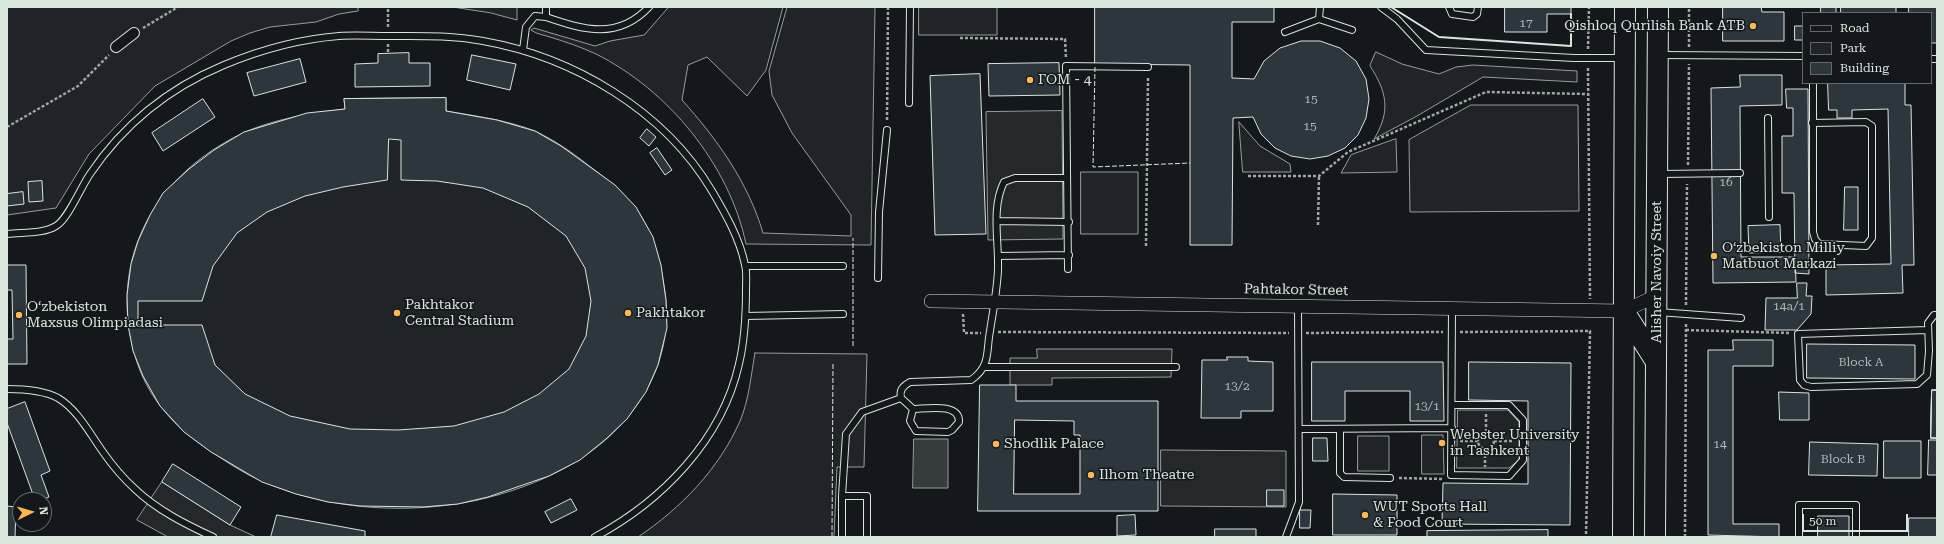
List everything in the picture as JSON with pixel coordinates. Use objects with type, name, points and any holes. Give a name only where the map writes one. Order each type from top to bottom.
[{"type":"main road","points":[[1623,537],[1625,7]]},
{"type":"main road","name":"Alisher Navoiy Street","points":[[1655,537],[1658,7]]},
{"type":"main road","points":[[1625,58],[1633,134],[1634,242],[1636,249],[1644,254],[1652,252],[1657,245]]},
{"type":"main road","points":[[1624,311],[1656,362]]},
{"type":"street","points":[[116,47],[134,33]]},
{"type":"street","name":"Pahtakor Street","points":[[931,301],[1624,311],[1656,304]]},
{"type":"lane","points":[[546,7],[546,17]]},
{"type":"lane","points":[[523,50],[526,27],[535,16],[546,17],[572,26],[607,30],[629,23],[649,7]]},
{"type":"lane","points":[[909,103],[910,7]]},
{"type":"lane","points":[[1319,19],[1320,7]]},
{"type":"lane","points":[[1381,7],[1397,20],[1426,50],[1588,58],[1625,58]]},
{"type":"lane","points":[[1449,7],[1452,14],[1473,17],[1477,14],[1478,7]]},
{"type":"lane","points":[[1285,32],[1319,19],[1352,30]]},
{"type":"lane","points":[[7,234],[45,230],[58,226],[67,215],[78,193],[103,156],[133,122],[185,84],[240,59],[285,46],[339,36],[443,36],[483,41],[523,50],[562,65],[597,82],[632,105],[665,132],[692,160],[713,194],[732,230],[746,266],[746,316],[743,346],[736,376],[726,404],[712,430],[675,477],[654,498],[631,516],[595,537]]},
{"type":"lane","points":[[1658,55],[1802,56]]},
{"type":"lane","points":[[1068,269],[1069,222],[1066,66],[1148,67]]},
{"type":"lane","points":[[1812,123],[1866,122],[1872,126],[1872,238],[1866,246],[1819,244],[1815,239],[1813,232],[1812,123],[1813,84]]},
{"type":"lane","points":[[1768,118],[1769,217]]},
{"type":"lane","points":[[878,278],[879,212],[887,130]]},
{"type":"lane","points":[[1657,174],[1740,173]]},
{"type":"lane","points":[[912,409],[910,421],[913,428],[920,432],[948,432],[952,430],[959,422],[958,415],[952,409],[912,409],[901,398],[900,391],[902,387],[910,382],[971,380],[979,375],[984,367],[987,359],[989,332],[995,302],[998,256],[997,221],[999,192],[1004,182],[1015,178],[1067,178]]},
{"type":"lane","points":[[997,221],[1069,222]]},
{"type":"lane","points":[[998,256],[1068,256]]},
{"type":"lane","points":[[746,266],[843,266]]},
{"type":"lane","points":[[1656,304],[1686,314],[1740,318]]},
{"type":"lane","points":[[1286,537],[1299,502],[1300,429],[1298,306]]},
{"type":"lane","points":[[1452,309],[1451,475],[1509,476],[1523,460],[1523,420],[1509,405],[1452,405]]},
{"type":"lane","points":[[746,316],[843,314]]},
{"type":"lane","points":[[1928,330],[1798,334],[1800,380],[1804,385],[1811,387],[1917,384],[1923,380],[1928,369],[1928,330],[1928,323],[1934,315],[1937,315]]},
{"type":"lane","points":[[984,367],[1176,367]]},
{"type":"lane","points":[[7,389],[37,392],[58,398],[73,410],[118,471],[135,489],[178,520],[213,537]]},
{"type":"lane","points":[[842,537],[842,496],[846,434],[862,412],[901,398]]},
{"type":"lane","points":[[1300,429],[1452,428]]},
{"type":"lane","points":[[1340,429],[1340,472],[1344,477],[1390,478]]},
{"type":"lane","points":[[842,496],[867,496],[867,537]]},
{"type":"lane","points":[[1799,537],[1798,505],[1856,505],[1856,537]]},
{"type":"path","points":[[134,33],[178,7]]},
{"type":"path","points":[[887,130],[888,7]]},
{"type":"path","points":[[1588,7],[1590,276]]},
{"type":"path","points":[[1685,537],[1689,7]]},
{"type":"path","points":[[960,38],[1065,38],[1066,66]]},
{"type":"path","points":[[7,127],[78,86],[116,47]]},
{"type":"path","points":[[1146,246],[1148,67]]},
{"type":"path","points":[[1248,176],[1318,176],[1348,152],[1486,92],[1588,94]]},
{"type":"path","points":[[1318,176],[1318,225]]},
{"type":"path","points":[[963,301],[964,333],[1590,331],[1586,537]]},
{"type":"path","points":[[1686,330],[1798,334]]},
{"type":"path","points":[[1486,405],[1486,433]]},
{"type":"path","points":[[1486,433],[1491,435],[1494,441],[1491,448],[1485,450],[1480,447],[1478,441],[1480,435],[1486,433]]},
{"type":"path","points":[[1452,441],[1478,441]]},
{"type":"path","points":[[1494,441],[1523,441]]},
{"type":"path","points":[[1485,450],[1485,476]]},
{"type":"path","points":[[1390,478],[1443,479]]},
{"type":"green space","points":[[7,7],[358,7],[358,11],[339,14],[316,22],[270,27],[231,41],[155,86],[89,154],[56,208],[7,215]]},
{"type":"green space","points":[[453,7],[517,7],[517,20],[491,13]]},
{"type":"green space","points":[[669,7],[783,7],[766,70],[747,96],[707,57],[688,65],[682,100],[707,130],[730,162],[749,196],[763,233],[851,236],[851,215],[792,133],[772,95],[769,71],[787,7],[875,7],[871,245],[746,244],[738,214],[726,186],[710,158],[692,132],[671,109],[622,69],[596,54],[531,30],[534,28],[595,46],[610,41],[644,35]]},
{"type":"green space","points":[[919,7],[997,7],[997,35],[919,35]]},
{"type":"green space","points":[[1376,52],[1402,64],[1439,74],[1456,67],[1473,65],[1577,71],[1577,82],[1483,77],[1417,116],[1374,139],[1383,119],[1385,110],[1385,102],[1380,84],[1370,66]]},
{"type":"green space","name":"Pakhtakor Central Stadium","points":[[446,98],[446,111],[491,119],[524,127],[556,142],[576,155],[621,192],[643,219],[656,250],[665,292],[666,307],[665,337],[662,352],[658,366],[645,393],[622,424],[587,455],[545,478],[523,487],[478,500],[451,505],[397,508],[342,504],[315,499],[289,491],[247,474],[231,465],[189,436],[175,423],[154,397],[141,372],[132,346],[127,304],[129,276],[135,249],[145,224],[159,201],[176,181],[196,162],[218,146],[243,133],[280,120],[319,112],[345,109],[344,99]]},
{"type":"green space","points":[[1471,105],[1578,105],[1579,211],[1410,212],[1409,140]]},
{"type":"green space","points":[[1239,122],[1260,146],[1290,164],[1291,172],[1243,172]]},
{"type":"green space","points":[[1396,139],[1397,172],[1341,173],[1351,155]]},
{"type":"green space","points":[[1081,172],[1138,172],[1138,234],[1081,234]]},
{"type":"green space","points":[[755,353],[867,354],[864,467],[837,467],[834,537],[638,537],[654,526],[684,500],[710,471],[721,455],[740,421],[746,405]]},
{"type":"green space","points":[[1458,410],[1508,410],[1519,422],[1519,460],[1509,468],[1457,468]]},
{"type":"green space","points":[[1422,435],[1443,435],[1444,474],[1422,474]]},
{"type":"green space","points":[[1358,436],[1389,436],[1389,471],[1358,471]]},
{"type":"shaded area","points":[[1062,111],[1063,239],[988,240],[986,112]]},
{"type":"shaded area","points":[[1037,349],[1172,349],[1171,377],[1052,378],[1052,385],[1010,385],[1010,358],[1037,358]]},
{"type":"shaded area","points":[[914,439],[948,439],[948,488],[913,488]]},
{"type":"shaded area","points":[[1161,450],[1286,451],[1286,507],[1161,506]]},
{"type":"shaded area","points":[[162,482],[230,525],[256,537],[168,537],[137,520]]},
{"type":"building","points":[[1095,7],[1274,7],[1274,22],[1232,22],[1232,78],[1254,79],[1264,61],[1280,48],[1301,41],[1320,41],[1340,48],[1356,61],[1366,79],[1369,99],[1366,118],[1358,135],[1345,148],[1328,156],[1310,159],[1291,156],[1275,148],[1261,134],[1253,117],[1233,118],[1232,245],[1190,245],[1190,65],[1095,64]]},
{"type":"building","points":[[1505,7],[1571,7],[1571,14],[1547,14],[1547,32],[1505,32]]},
{"type":"building","name":"Qishloq Qurilish Bank ATB","points":[[1723,7],[1761,7],[1762,12],[1784,12],[1784,41],[1723,41]]},
{"type":"building","points":[[1821,7],[1836,7],[1836,12],[1821,12]]},
{"type":"building","points":[[1841,7],[1896,7],[1896,12],[1841,12]]},
{"type":"building","points":[[1909,7],[1937,7],[1937,43],[1932,43],[1932,12],[1909,12]]},
{"type":"building","points":[[1795,26],[1802,26],[1802,40],[1795,40]]},
{"type":"building","points":[[409,53],[409,63],[430,63],[430,86],[355,87],[355,64],[378,63],[378,54]]},
{"type":"building","points":[[472,55],[516,64],[510,90],[467,80]]},
{"type":"building","points":[[300,59],[306,82],[254,96],[247,73]]},
{"type":"building","points":[[1059,63],[1060,95],[989,96],[988,64]]},
{"type":"building","points":[[980,74],[986,234],[935,235],[930,76]]},
{"type":"building","points":[[1740,75],[1782,75],[1782,105],[1740,106],[1741,257],[1795,257],[1796,282],[1713,283],[1711,88],[1740,87]]},
{"type":"building","points":[[1828,84],[1905,84],[1905,105],[1911,105],[1914,265],[1902,265],[1903,293],[1826,295],[1826,265],[1891,264],[1888,109],[1852,110],[1852,118],[1837,118],[1837,110],[1829,110]]},
{"type":"building","points":[[1786,89],[1808,89],[1809,274],[1795,273],[1794,193],[1782,193],[1782,136],[1793,136],[1793,108],[1787,108]]},
{"type":"building","name":"Pakhtakor","points":[[446,98],[446,111],[497,120],[535,131],[561,146],[615,185],[636,207],[653,237],[661,265],[666,300],[667,328],[658,365],[646,392],[627,419],[606,439],[580,460],[549,476],[488,497],[458,504],[423,507],[360,506],[328,502],[296,494],[262,482],[211,452],[184,432],[160,406],[143,376],[133,351],[128,325],[127,295],[131,264],[138,241],[150,215],[163,193],[189,169],[214,150],[244,132],[307,113],[345,109],[344,99]],"holes":[[[389,139],[401,140],[401,180],[437,181],[483,188],[528,207],[566,236],[585,268],[591,301],[586,336],[569,369],[539,394],[504,412],[454,426],[398,430],[350,429],[290,416],[245,394],[215,365],[202,325],[138,325],[138,301],[202,301],[213,266],[237,233],[267,212],[305,196],[343,187],[387,180]]]},
{"type":"building","points":[[203,99],[215,117],[163,151],[152,133]]},
{"type":"building","points":[[647,129],[656,137],[649,146],[640,138]]},
{"type":"building","points":[[657,148],[672,170],[665,175],[650,153]]},
{"type":"building","points":[[42,181],[43,201],[29,202],[28,182]]},
{"type":"building","points":[[1845,187],[1858,187],[1858,230],[1844,230]]},
{"type":"building","points":[[23,192],[24,204],[7,206],[7,194]]},
{"type":"building","points":[[1780,225],[1781,252],[1749,253],[1748,226]]},
{"type":"building","name":"Oʻzbekiston Maxsus Olimpiadasi","points":[[7,265],[26,265],[27,364],[7,364],[7,339],[13,339],[12,290],[7,290]]},
{"type":"building","points":[[1797,283],[1807,283],[1806,296],[1812,296],[1811,314],[1797,330],[1765,330],[1766,298],[1797,298]]},
{"type":"building","points":[[1733,340],[1773,340],[1773,366],[1733,366],[1733,524],[1779,524],[1779,537],[1708,535],[1708,350],[1733,350]]},
{"type":"building","points":[[1807,344],[1915,345],[1915,379],[1807,378]]},
{"type":"building","points":[[1227,357],[1248,357],[1248,361],[1273,362],[1273,411],[1241,411],[1241,418],[1201,418],[1202,360],[1227,360]]},
{"type":"building","points":[[1312,362],[1443,362],[1444,421],[1410,421],[1410,391],[1345,391],[1345,421],[1312,421]]},
{"type":"building","points":[[1469,362],[1571,363],[1570,525],[1442,524],[1443,483],[1528,484],[1528,401],[1469,400]]},
{"type":"building","points":[[980,385],[1016,385],[1016,401],[1158,401],[1158,511],[978,511]],"holes":[[[1015,420],[1074,421],[1074,435],[1080,435],[1080,494],[1014,494]]]},
{"type":"building","points":[[1932,390],[1937,390],[1937,438],[1931,438]]},
{"type":"building","points":[[1932,390],[1937,390],[1937,438],[1931,438]]},
{"type":"building","points":[[1932,390],[1937,390],[1937,438],[1931,438]]},
{"type":"building","points":[[1779,392],[1809,393],[1809,420],[1780,420]]},
{"type":"building","points":[[25,402],[50,471],[41,475],[47,492],[32,492],[7,423],[7,409]]},
{"type":"building","points":[[1313,438],[1327,438],[1328,461],[1313,461]]},
{"type":"building","points":[[1929,440],[1937,440],[1937,475],[1928,475]]},
{"type":"building","points":[[1884,441],[1921,441],[1921,478],[1884,478]]},
{"type":"building","points":[[1810,442],[1878,444],[1877,476],[1809,475]]},
{"type":"building","points":[[173,464],[241,507],[230,525],[162,482]]},
{"type":"building","points":[[1267,490],[1284,490],[1284,506],[1267,506]]},
{"type":"building","name":"WUT Sports Hall & Food Court","points":[[1333,494],[1397,495],[1397,535],[1333,535]]},
{"type":"building","points":[[571,499],[577,510],[551,523],[545,512]]},
{"type":"building","points":[[7,506],[12,507],[12,532],[15,532],[15,537],[7,537]]},
{"type":"building","points":[[1300,510],[1311,510],[1310,528],[1300,528]]},
{"type":"building","points":[[277,515],[365,531],[365,537],[271,537]]},
{"type":"building","points":[[1135,515],[1136,535],[1117,536],[1117,516]]},
{"type":"building","points":[[1818,516],[1849,516],[1849,537],[1818,537]]},
{"type":"building","points":[[1909,518],[1937,518],[1937,537],[1909,537]]},
{"type":"building","points":[[1215,529],[1256,529],[1256,537],[1215,537]]},
{"type":"building","points":[[1548,530],[1548,537],[1427,537],[1427,531]]},
{"type":"fence","points":[[1095,67],[1093,167],[1190,163]]},
{"type":"fence","points":[[853,238],[853,346]]},
{"type":"fence","points":[[832,537],[833,362]]},
{"type":"wall","points":[[1391,7],[1439,37],[1571,46],[1571,14]]},
{"type":"place","name":"Qishloq Qurilish Bank ATB","points":[[1753,26]]},
{"type":"place","name":"ГОМ - 4","points":[[1030,80]]},
{"type":"place","name":"O‘zbekiston Milliy Matbuot Markazi","points":[[1714,256]]},
{"type":"place","name":"Pakhtakor Central Stadium","points":[[397,313]]},
{"type":"place","name":"Pakhtakor","points":[[628,313]]},
{"type":"place","name":"Oʻzbekiston Maxsus Olimpiadasi","points":[[19,315]]},
{"type":"place","name":"Webster University in Tashkent","points":[[1442,443]]},
{"type":"place","name":"Shodlik Palace","points":[[996,444]]},
{"type":"place","name":"Ilhom Theatre","points":[[1091,475]]},
{"type":"place","name":"WUT Sports Hall & Food Court","points":[[1365,515]]}]
